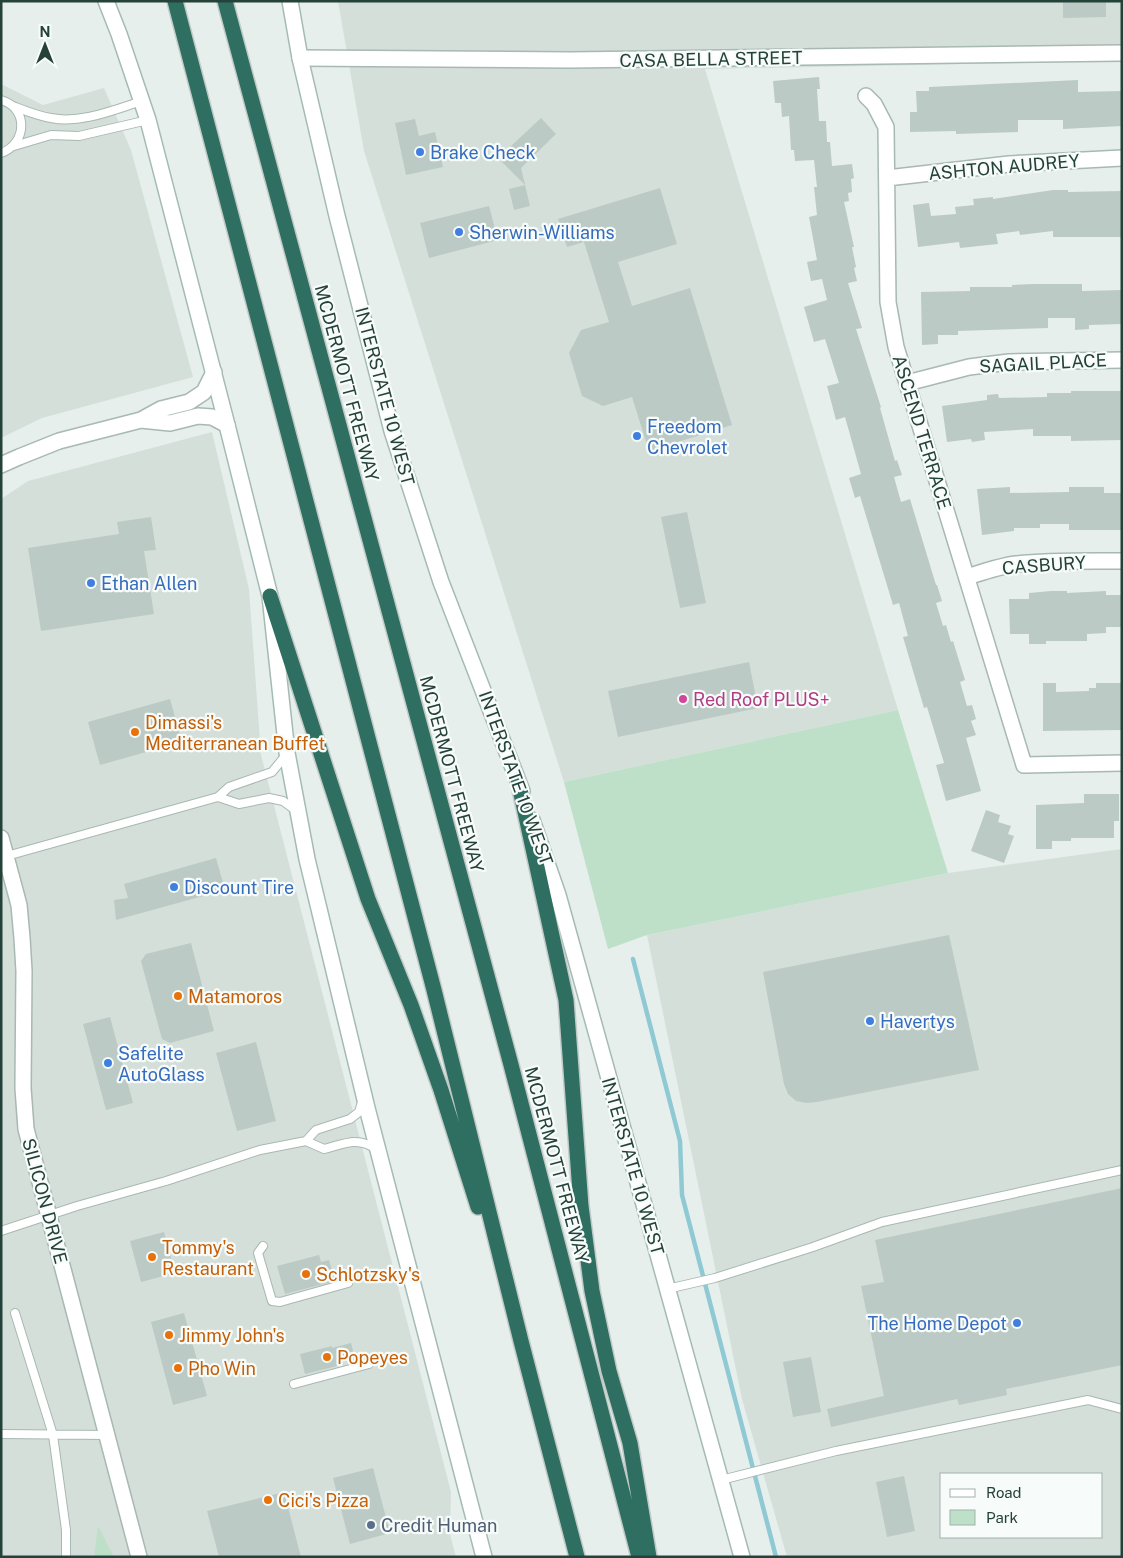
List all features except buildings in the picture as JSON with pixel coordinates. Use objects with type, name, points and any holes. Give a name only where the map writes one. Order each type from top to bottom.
[{"type":"highway","points":[[176,1],[434,990],[577,1557]]},
{"type":"highway","name":"MCDERMOTT FREEWAY","points":[[225,1],[510,1061],[639,1557]]},
{"type":"highway","points":[[270,596],[368,899],[411,1005],[441,1090],[521,1341]]},
{"type":"highway","points":[[518,780],[566,1000],[581,1206],[592,1291],[609,1371],[630,1444],[649,1557]]},
{"type":"street","points":[[106,1],[148,120],[270,596],[287,753],[307,859],[364,1094],[484,1557]]},
{"type":"street","name":"INTERSTATE 10 WEST","points":[[290,1],[300,58],[392,431],[441,582],[518,780],[558,895],[742,1557]]},
{"type":"street","name":"CASA BELLA STREET","points":[[300,58],[579,60],[1122,53]]},
{"type":"street","name":"ASCEND TERRACE","points":[[866,96],[874,104],[886,127],[888,302],[896,347],[1024,765],[1122,763]]},
{"type":"street","name":"ASHTON AUDREY","points":[[887,178],[1010,164],[1122,158]]},
{"type":"street","name":"SAGAIL PLACE","points":[[907,383],[969,367],[1009,362],[1122,360]]},
{"type":"street","points":[[1,465],[59,442],[140,420],[161,408],[189,402],[204,392],[214,372]]},
{"type":"street","points":[[140,420],[170,423],[198,416],[212,417],[227,425]]},
{"type":"street","name":"CASBURY","points":[[967,576],[1016,564],[1122,561]]},
{"type":"street","name":"SILICON DRIVE","points":[[1,838],[4,857],[19,905],[22,938],[24,971],[23,1088],[26,1129],[139,1557]]},
{"type":"lane","points":[[1,100],[52,119],[92,116],[142,101]]},
{"type":"lane","points":[[14,106],[20,115],[22,126],[20,137],[14,146]]},
{"type":"lane","points":[[1,153],[14,146],[51,136],[79,136],[148,120]]},
{"type":"lane","points":[[4,857],[218,797],[229,787],[272,772],[287,753]]},
{"type":"lane","points":[[218,797],[239,804],[269,798],[282,800],[298,812]]},
{"type":"lane","points":[[306,1141],[316,1130],[350,1119],[359,1112],[364,1094]]},
{"type":"lane","points":[[1,1231],[166,1181],[260,1150],[306,1141],[324,1149],[360,1141],[369,1144],[379,1151]]},
{"type":"lane","points":[[667,1289],[715,1278],[813,1247],[882,1222],[1122,1170]]},
{"type":"lane","points":[[263,1246],[258,1253],[272,1301],[280,1302],[348,1283]]},
{"type":"lane","points":[[15,1313],[53,1435],[66,1530],[66,1557]]},
{"type":"lane","points":[[294,1384],[369,1364]]},
{"type":"lane","points":[[721,1480],[836,1451],[1088,1400],[1122,1409]]},
{"type":"lane","points":[[1,1434],[107,1435]]},
{"type":"shaded area","points":[[338,1],[1122,1],[1122,61],[705,69],[898,710],[564,782],[364,151]]},
{"type":"shaded area","points":[[1,84],[43,105],[104,88],[131,150],[193,377],[42,418],[1,438]]},
{"type":"shaded area","points":[[212,432],[249,589],[261,755],[451,1492],[450,1534],[456,1557],[1,1557],[1,499],[28,481]]},
{"type":"shaded area","points":[[1122,849],[1122,1557],[787,1557],[742,1399],[647,935],[948,873]]},
{"type":"green space","points":[[898,710],[948,873],[647,935],[608,949],[564,782]]},
{"type":"green space","points":[[98,1526],[114,1557],[94,1557]]},
{"type":"waterway","points":[[633,959],[680,1141],[682,1195],[776,1557]]},
{"type":"place","name":"Brake Check","points":[[420,152]]},
{"type":"place","name":"Sherwin-Williams","points":[[459,232]]},
{"type":"place","name":"Freedom Chevrolet","points":[[637,436]]},
{"type":"place","name":"Ethan Allen","points":[[91,583]]},
{"type":"place","name":"Red Roof PLUS+","points":[[683,699]]},
{"type":"place","name":"Dimassi's Mediterranean Buffet","points":[[135,732]]},
{"type":"place","name":"Discount Tire","points":[[174,887]]},
{"type":"place","name":"Matamoros","points":[[178,996]]},
{"type":"place","name":"Havertys","points":[[870,1021]]},
{"type":"place","name":"Safelite AutoGlass","points":[[108,1063]]},
{"type":"place","name":"Tommy's Restaurant","points":[[152,1257]]},
{"type":"place","name":"Schlotzsky's","points":[[306,1274]]},
{"type":"place","name":"The Home Depot","points":[[1017,1323]]},
{"type":"place","name":"Jimmy John's","points":[[169,1335]]},
{"type":"place","name":"Popeyes","points":[[327,1357]]},
{"type":"place","name":"Pho Win","points":[[178,1368]]},
{"type":"place","name":"Cici's Pizza","points":[[268,1500]]},
{"type":"place","name":"Credit Human","points":[[371,1525]]}]
